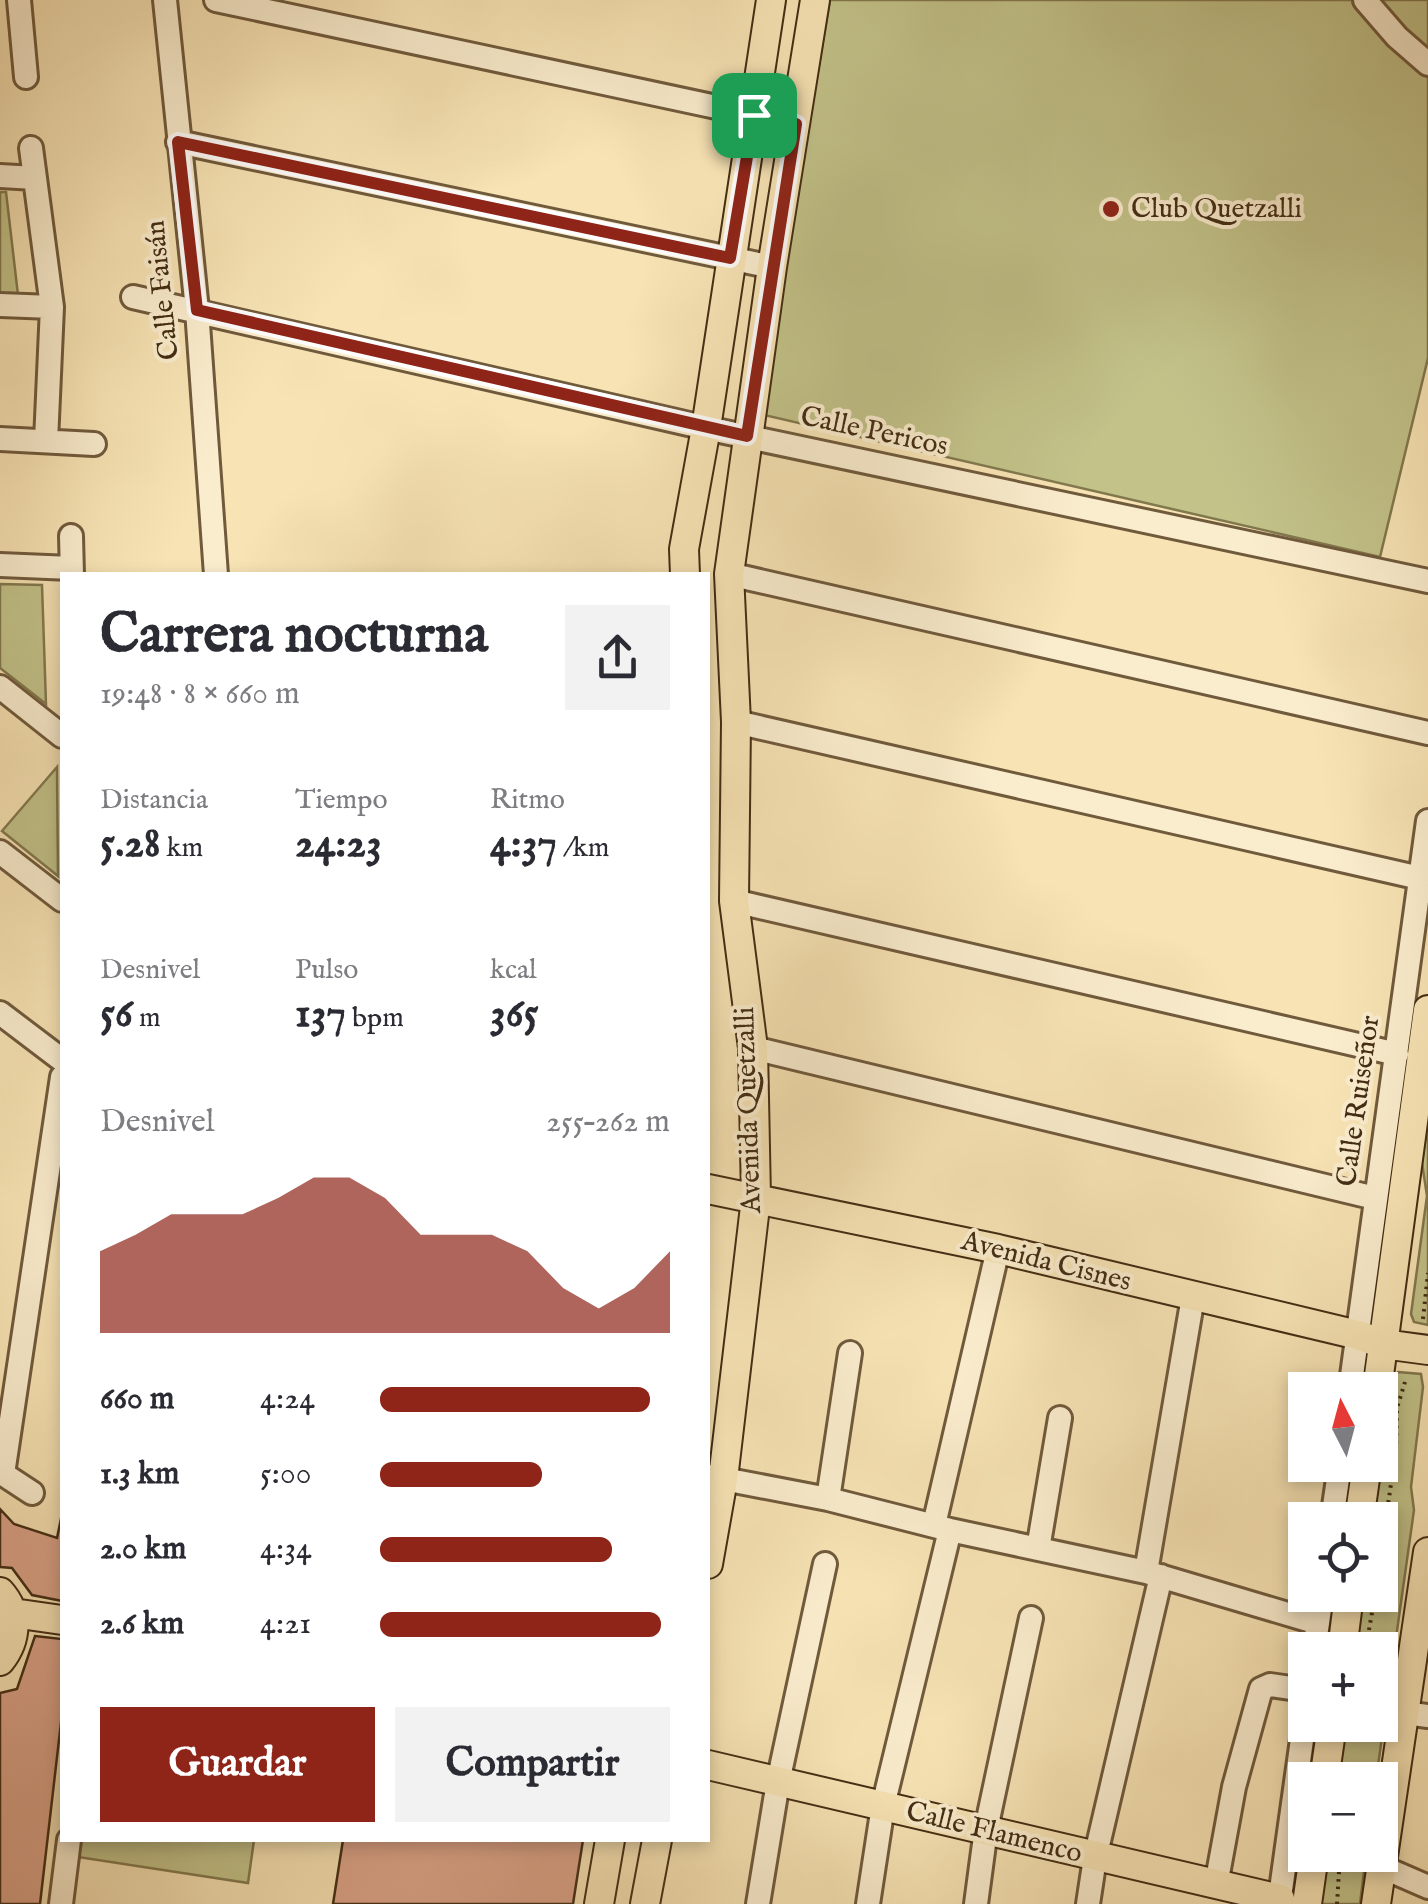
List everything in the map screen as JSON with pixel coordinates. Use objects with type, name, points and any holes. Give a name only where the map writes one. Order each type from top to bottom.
[{"type":"main road","points":[[686,572],[684,548],[771,0]]},
{"type":"main road","name":"Avenida Quetzalli","points":[[710,1539],[715,1478],[756,1198],[753,1048],[734,901],[736,722],[729,574],[815,0]]},
{"type":"main road","points":[[1374,1372],[1370,1339],[1428,1010]]},
{"type":"main road","name":"Avenida Cisnes","points":[[710,1191],[998,1249],[1193,1298],[1428,1350]]},
{"type":"main road","points":[[1398,1795],[1416,1714],[1428,1552]]},
{"type":"main road","points":[[6,1602],[60,1619]]},
{"type":"main road","points":[[0,1661],[11,1644],[14,1629],[6,1602]]},
{"type":"main road","name":"Calle Flamenco","points":[[710,1765],[1289,1902]]},
{"type":"main road","points":[[599,1904],[610,1842]]},
{"type":"main road","points":[[645,1904],[657,1842]]},
{"type":"main road","points":[[1289,1902],[1305,1872]]},
{"type":"main road","points":[[1376,1904],[1381,1872]]},
{"type":"street","points":[[19,0],[11,42],[26,77]]},
{"type":"street","name":"Calle Faisán","points":[[165,0],[197,310],[216,572]]},
{"type":"street","points":[[216,0],[796,124]]},
{"type":"street","points":[[1365,0],[1397,38],[1428,64]]},
{"type":"street","points":[[178,142],[772,267]]},
{"type":"street","points":[[31,148],[52,308],[46,441]]},
{"type":"street","points":[[0,176],[35,178]]},
{"type":"street","name":"Calle Pericos","points":[[133,297],[706,428],[1428,581]]},
{"type":"street","points":[[0,305],[52,308]]},
{"type":"street","points":[[0,440],[94,444]]},
{"type":"street","points":[[0,565],[72,571],[71,536]]},
{"type":"street","points":[[729,574],[1428,733]]},
{"type":"street","points":[[0,687],[60,734]]},
{"type":"street","points":[[736,722],[1420,878]]},
{"type":"street","name":"Calle Ruiseñor","points":[[1357,1372],[1370,1339],[1375,1198],[1428,821]]},
{"type":"street","points":[[0,852],[60,898]]},
{"type":"street","points":[[734,901],[1397,1054]]},
{"type":"street","points":[[0,1013],[60,1058]]},
{"type":"street","points":[[753,1048],[1375,1198]]},
{"type":"street","points":[[32,1492],[1,1473],[60,1090]]},
{"type":"street","points":[[868,1904],[883,1806],[998,1249]]},
{"type":"street","points":[[1088,1904],[1154,1574],[1193,1298]]},
{"type":"street","points":[[828,1499],[850,1352]]},
{"type":"street","points":[[1038,1548],[1060,1418]]},
{"type":"street","points":[[715,1478],[828,1499],[1154,1574],[1318,1624]]},
{"type":"street","points":[[758,1904],[778,1782],[825,1564]]},
{"type":"street","points":[[1317,1632],[1320,1612]]},
{"type":"street","points":[[976,1904],[986,1830],[1031,1618]]},
{"type":"street","points":[[1216,1885],[1234,1787],[1261,1689],[1270,1685],[1288,1688]]},
{"type":"street","points":[[1289,1902],[1303,1742]]},
{"type":"street","points":[[61,1904],[69,1842]]},
{"type":"street","points":[[1394,1872],[1428,1887]]},
{"type":"path","points":[[1424,1319],[1428,1274]]},
{"type":"path","points":[[1388,1502],[1397,1408],[1405,1382]]},
{"type":"path","points":[[1369,1632],[1372,1612]]},
{"type":"path","points":[[1337,1904],[1339,1872]]},
{"type":"green space","name":"Club Quetzalli","points":[[830,0],[1428,0],[1428,358],[1380,557],[760,414]]},
{"type":"green space","points":[[0,192],[6,192],[18,295],[0,294]]},
{"type":"green space","points":[[0,584],[42,585],[46,704],[0,668]]},
{"type":"green space","points":[[57,767],[58,876],[2,831]]},
{"type":"green space","points":[[1428,1121],[1428,1325],[1414,1322],[1411,1314],[1427,1196],[1422,1163]]},
{"type":"green space","points":[[1398,1372],[1421,1374],[1423,1387],[1411,1487],[1414,1510],[1397,1632],[1356,1632],[1359,1612],[1398,1612],[1398,1502],[1374,1502],[1377,1482],[1398,1482]]},
{"type":"green space","points":[[1342,1742],[1381,1742],[1379,1762],[1339,1762]]},
{"type":"green space","points":[[80,1842],[254,1842],[248,1883],[78,1857]]},
{"type":"green space","points":[[1324,1872],[1364,1872],[1360,1904],[1320,1904]]},
{"type":"building","points":[[0,1509],[14,1524],[57,1538],[60,1524],[60,1601],[32,1595],[12,1568],[0,1567]]},
{"type":"building","points":[[35,1636],[60,1639],[60,1731],[40,1904],[0,1904],[0,1693],[17,1689]]},
{"type":"building","points":[[343,1842],[583,1842],[573,1904],[333,1904]]},
{"type":"place","name":"Club Quetzalli","points":[[1111,209]]},
{"type":"route","points":[[754,115],[796,124],[747,436],[197,310],[178,142],[730,258],[754,115]]}]
